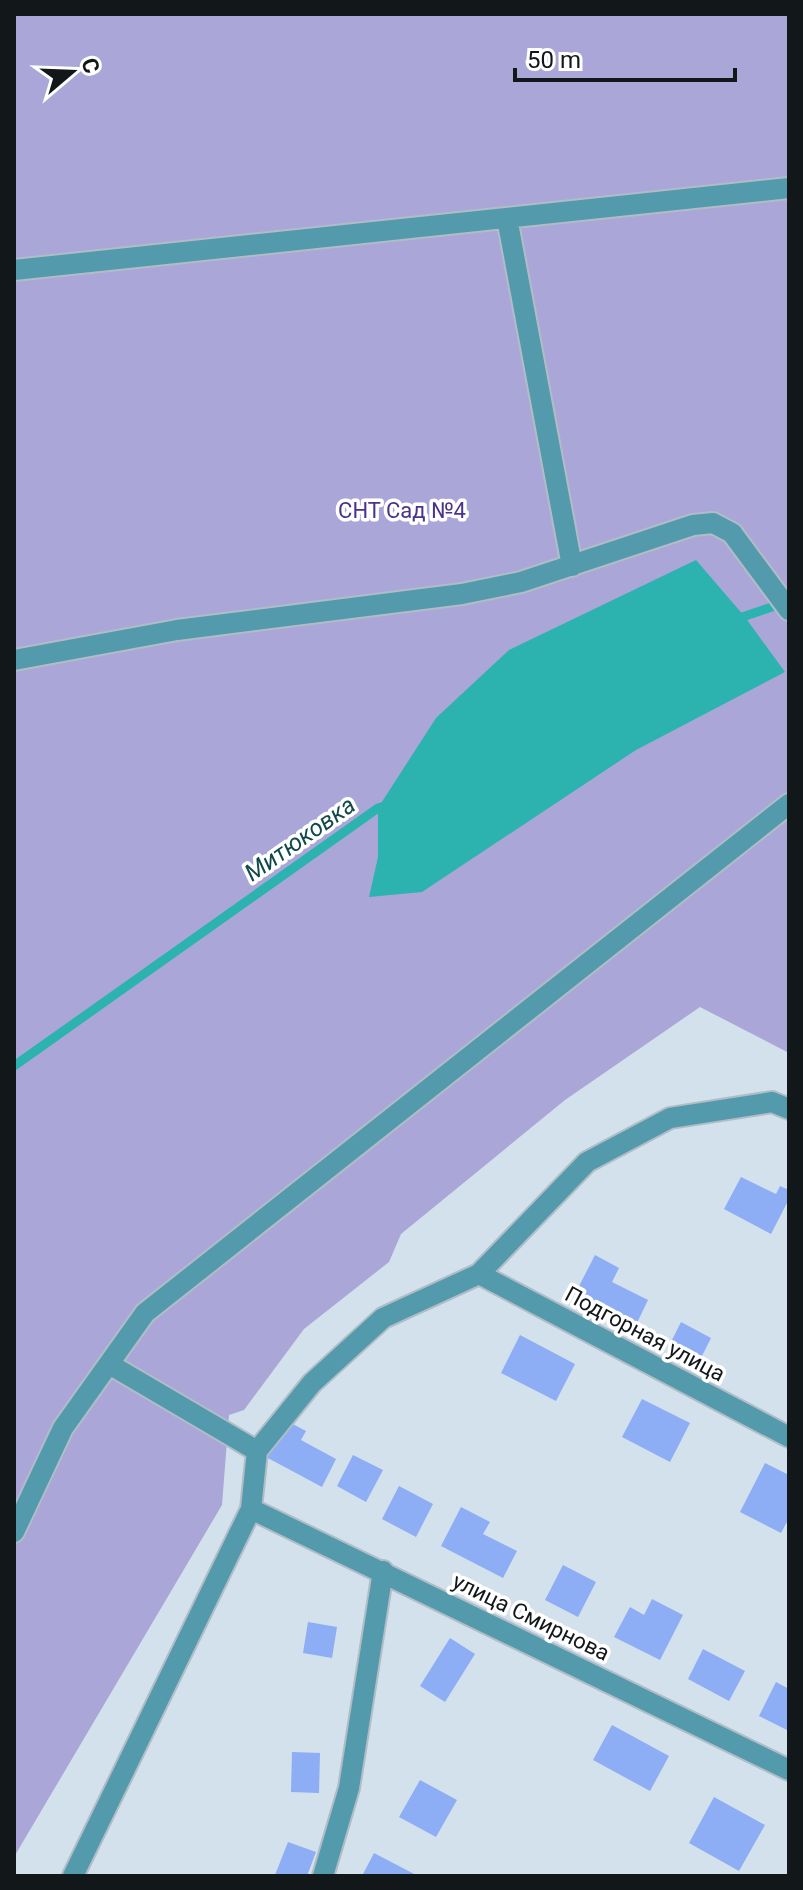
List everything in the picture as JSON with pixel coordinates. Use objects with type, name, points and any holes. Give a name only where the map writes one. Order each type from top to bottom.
[{"type":"street","points":[[14,270],[789,188]]},
{"type":"street","points":[[507,218],[572,566]]},
{"type":"street","points":[[14,660],[177,630],[462,594],[521,582],[693,525],[713,523],[732,533],[783,601]]},
{"type":"street","points":[[14,1532],[63,1428],[145,1313],[789,804]]},
{"type":"street","points":[[73,1876],[251,1509],[257,1451],[312,1383],[383,1318],[479,1274],[587,1162],[670,1118],[772,1102],[789,1109]]},
{"type":"street","name":"Подгорная улица","points":[[479,1274],[789,1437]]},
{"type":"street","points":[[109,1364],[257,1451]]},
{"type":"street","name":"улица Смирнова","points":[[251,1509],[789,1770]]},
{"type":"street","points":[[323,1876],[349,1788],[383,1571]]},
{"type":"green space","name":"СНТ Сад №4","points":[[14,14],[789,14],[789,1053],[700,1007],[565,1100],[401,1234],[389,1262],[304,1329],[244,1410],[229,1415],[222,1505],[14,1857]]},
{"type":"shaded area","points":[[696,560],[745,617],[785,672],[636,750],[422,892],[369,897],[378,857],[378,808],[436,718],[509,650]]},
{"type":"building","points":[[741,1177],[776,1194],[780,1186],[789,1190],[789,1199],[771,1234],[724,1209]]},
{"type":"building","points":[[595,1255],[619,1268],[612,1282],[648,1300],[636,1325],[575,1294]]},
{"type":"building","points":[[681,1322],[711,1338],[699,1362],[669,1346]]},
{"type":"building","points":[[520,1335],[575,1364],[556,1401],[501,1373]]},
{"type":"building","points":[[642,1399],[690,1423],[670,1462],[622,1437]]},
{"type":"building","points":[[285,1420],[306,1431],[301,1440],[336,1459],[322,1487],[266,1457]]},
{"type":"building","points":[[353,1455],[383,1470],[366,1502],[337,1486]]},
{"type":"building","points":[[765,1463],[789,1475],[789,1518],[781,1533],[740,1512]]},
{"type":"building","points":[[399,1486],[433,1504],[416,1537],[382,1519]]},
{"type":"building","points":[[461,1507],[490,1522],[483,1534],[517,1551],[503,1578],[441,1546]]},
{"type":"building","points":[[563,1565],[596,1582],[578,1617],[545,1600]]},
{"type":"building","points":[[652,1599],[683,1615],[660,1660],[614,1637],[630,1607],[644,1615]]},
{"type":"building","points":[[308,1622],[337,1627],[332,1658],[303,1653]]},
{"type":"building","points":[[450,1638],[475,1654],[445,1702],[420,1686]]},
{"type":"building","points":[[703,1649],[745,1671],[729,1701],[688,1679]]},
{"type":"building","points":[[776,1682],[789,1689],[789,1731],[759,1716]]},
{"type":"building","points":[[612,1725],[669,1756],[650,1791],[593,1760]]},
{"type":"building","points":[[292,1752],[320,1753],[319,1793],[291,1792]]},
{"type":"building","points":[[420,1780],[457,1800],[436,1837],[399,1817]]},
{"type":"building","points":[[714,1797],[765,1825],[739,1871],[689,1843]]},
{"type":"building","points":[[288,1842],[316,1852],[307,1876],[275,1875]]},
{"type":"building","points":[[374,1853],[418,1876],[362,1876]]},
{"type":"waterway","name":"Митюковка","points":[[733,620],[784,603]]},
{"type":"waterway","name":"Митюковка","points":[[14,1066],[378,808],[388,805]]}]
